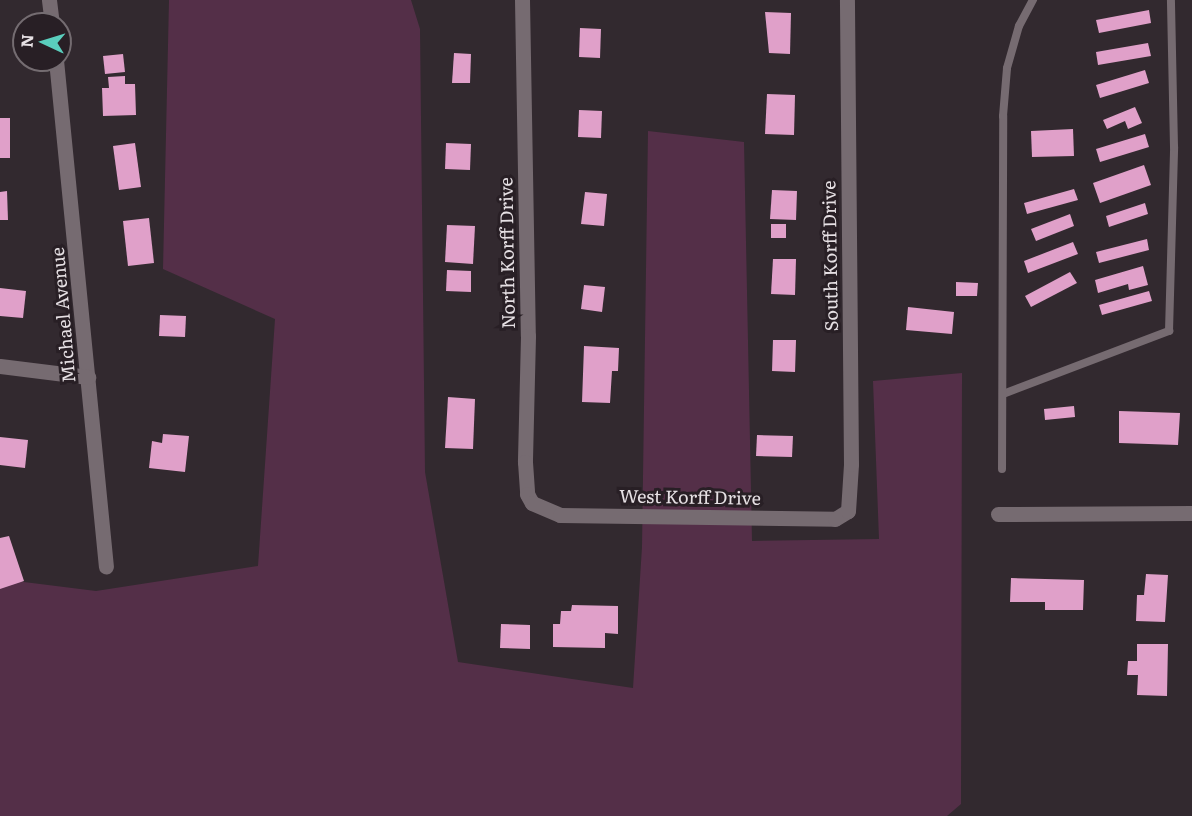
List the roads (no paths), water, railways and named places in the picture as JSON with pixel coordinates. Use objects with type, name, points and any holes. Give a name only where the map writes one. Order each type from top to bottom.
[{"type":"street","name":"North Korff Drive","points":[[522,0],[528,336],[525,462],[527,494],[532,503]]},
{"type":"street","name":"South Korff Drive","points":[[847,0],[851,452],[848,511]]},
{"type":"street","name":"Michael Avenue","points":[[57,72],[106,567]]},
{"type":"street","points":[[0,366],[88,377]]},
{"type":"street","name":"West Korff Drive","points":[[532,503],[560,515],[835,519],[848,511]]},
{"type":"street","points":[[998,514],[1192,513]]},
{"type":"lane","points":[[1002,469],[1003,116],[1007,68],[1019,26],[1033,0]]},
{"type":"lane","points":[[1003,394],[1169,331],[1174,147],[1171,0]]}]
